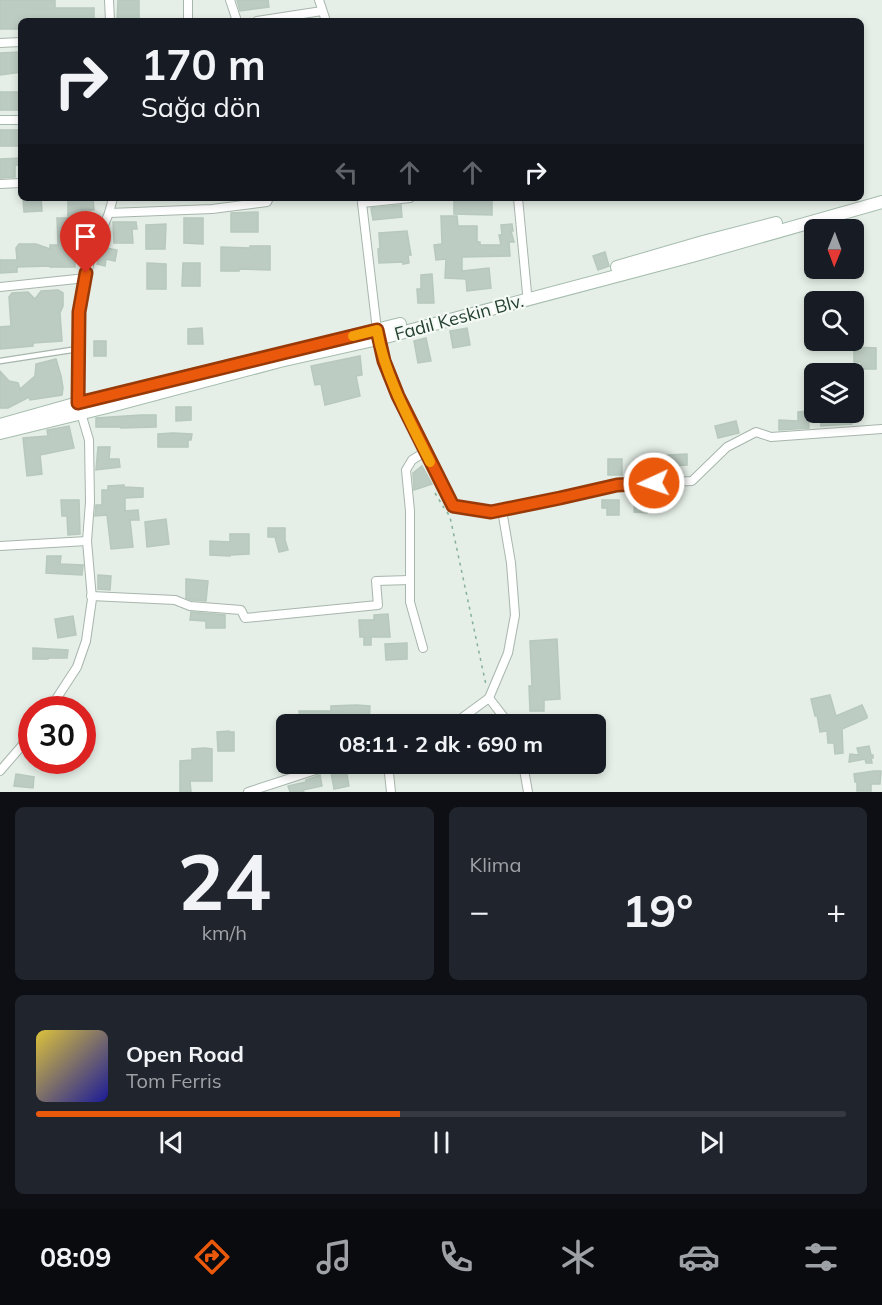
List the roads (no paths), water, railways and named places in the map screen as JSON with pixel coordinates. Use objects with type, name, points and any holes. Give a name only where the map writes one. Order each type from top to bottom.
[{"type":"street","points":[[109,0],[110,18]]},
{"type":"street","points":[[188,0],[188,18]]},
{"type":"street","points":[[230,0],[236,18]]},
{"type":"street","points":[[319,0],[325,18]]},
{"type":"street","points":[[276,18],[322,11]]},
{"type":"street","points":[[0,43],[18,42]]},
{"type":"street","points":[[0,120],[18,120]]},
{"type":"street","points":[[0,184],[18,183]]},
{"type":"street","name":"Fadıl Keskin Blv.","points":[[864,201],[882,196]]},
{"type":"street","points":[[58,696],[77,667],[86,641],[91,596],[87,541],[90,502],[89,440],[79,408],[79,312],[91,256],[112,201]]},
{"type":"street","points":[[109,213],[212,209],[268,201]]},
{"type":"street","points":[[362,201],[377,334],[384,361],[398,396],[453,506],[491,512],[617,485],[692,481],[728,447],[756,432],[771,437],[882,429]]},
{"type":"street","points":[[518,201],[527,293]]},
{"type":"street","name":"Fadıl Keskin Blv.","points":[[377,334],[703,242],[863,201]]},
{"type":"street","name":"Fadıl Keskin Blv.","points":[[0,424],[79,408],[692,256],[882,202]]},
{"type":"street","points":[[0,286],[86,278]]},
{"type":"street","name":"Fadıl Keskin Blv.","points":[[0,433],[79,408]]},
{"type":"street","points":[[423,648],[410,602],[410,511],[406,470],[412,460],[425,452]]},
{"type":"street","points":[[467,714],[489,698],[508,653],[515,615],[511,563],[502,510]]},
{"type":"street","points":[[0,546],[87,541]]},
{"type":"street","points":[[91,596],[175,600],[190,606],[241,609],[244,618],[378,605],[376,581],[410,580]]},
{"type":"street","points":[[489,698],[501,714]]},
{"type":"street","points":[[0,771],[18,750]]},
{"type":"street","points":[[248,792],[303,774]]},
{"type":"street","points":[[389,774],[391,792]]},
{"type":"street","points":[[525,774],[528,792]]},
{"type":"lane","points":[[0,361],[78,349]]}]
